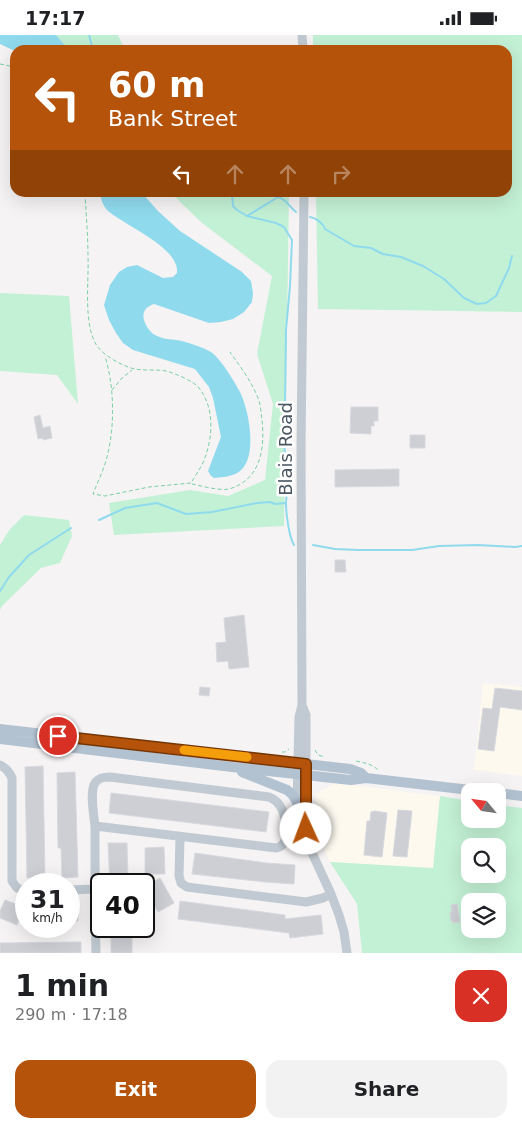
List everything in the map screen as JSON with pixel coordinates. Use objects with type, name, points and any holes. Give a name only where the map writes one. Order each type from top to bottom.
[{"type":"main road","points":[[0,729],[350,769],[366,778]]},
{"type":"main road","points":[[0,739],[351,780],[366,778],[461,789]]},
{"type":"main road","points":[[232,767],[287,790],[297,802]]},
{"type":"main road","points":[[506,794],[522,796]]},
{"type":"street","name":"Blais Road","points":[[302,774],[306,715],[302,705],[301,436],[304,197]]},
{"type":"street","points":[[0,765],[10,772],[12,778],[12,881],[15,886]]},
{"type":"street","points":[[302,774],[297,802],[298,821],[331,894],[344,932],[347,953]]},
{"type":"street","points":[[302,774],[306,839]]},
{"type":"street","points":[[94,873],[93,791],[98,779],[103,777],[269,797],[276,801],[282,809],[287,834],[284,844],[276,848],[95,826]]},
{"type":"street","points":[[180,837],[179,876],[182,883],[187,887],[306,902],[331,894]]},
{"type":"street","points":[[96,938],[96,953]]},
{"type":"path","points":[[85,197],[88,257],[87,294],[90,329],[96,345],[105,356],[133,369],[166,371],[182,377],[199,387],[208,406],[211,423],[208,451],[191,483]]},
{"type":"path","points":[[105,356],[112,391],[112,424],[108,454],[94,494],[105,496],[149,487],[191,483],[212,488],[228,489],[245,482],[256,470],[263,448],[260,403],[252,383],[230,352]]},
{"type":"path","points":[[112,391],[122,378],[133,369]]},
{"type":"path","points":[[313,746],[318,755],[329,758]]},
{"type":"path","points":[[355,761],[367,763],[374,767],[388,781]]},
{"type":"shaded area","points":[[483,683],[522,687],[522,776],[474,770]]},
{"type":"shaded area","points":[[334,783],[440,796],[434,868],[330,862],[320,840],[316,816],[316,794]]},
{"type":"green space","points":[[56,35],[118,35],[123,45],[65,45]]},
{"type":"green space","points":[[313,35],[522,35],[522,312],[318,309],[316,197],[512,197],[512,45],[313,45]]},
{"type":"green space","points":[[175,197],[289,197],[284,526],[114,535],[109,503],[190,490],[228,496],[265,480],[273,404],[257,354],[272,276],[202,223]]},
{"type":"green space","points":[[0,293],[69,296],[78,404],[57,375],[0,371]]},
{"type":"green space","points":[[24,515],[69,520],[72,536],[60,563],[41,568],[0,610],[0,545],[10,529]]},
{"type":"green space","points":[[440,796],[461,800],[461,828],[506,828],[506,806],[522,808],[522,953],[362,953],[357,904],[330,862],[433,868]]},
{"type":"water","points":[[0,35],[56,35],[65,45],[10,45],[10,49],[0,44]]},
{"type":"water","points":[[100,197],[146,197],[180,231],[242,272],[251,281],[252,302],[244,312],[233,319],[209,323],[154,304],[146,309],[143,316],[147,327],[153,334],[165,339],[182,341],[201,347],[215,355],[240,392],[249,421],[250,445],[246,464],[237,473],[214,478],[208,471],[221,437],[209,387],[195,369],[133,350],[123,343],[109,320],[104,305],[110,285],[119,272],[127,267],[137,265],[163,278],[173,277],[177,273],[177,269],[172,257],[165,249],[115,216],[103,204]]},
{"type":"building","points":[[351,407],[378,407],[378,421],[374,421],[374,426],[371,426],[371,434],[350,433]]},
{"type":"building","points":[[40,415],[43,428],[50,426],[52,438],[38,439],[34,417]]},
{"type":"building","points":[[410,435],[425,435],[425,448],[410,448]]},
{"type":"building","points":[[399,469],[399,486],[335,487],[335,470]]},
{"type":"building","points":[[335,560],[345,560],[346,572],[335,572]]},
{"type":"building","points":[[244,615],[249,667],[229,669],[228,661],[217,662],[216,643],[226,642],[224,618]]},
{"type":"building","points":[[200,687],[210,688],[209,696],[199,695]]},
{"type":"building","points":[[495,688],[522,691],[522,710],[500,707],[494,751],[478,749],[483,708],[492,709]]},
{"type":"building","points":[[43,766],[45,873],[27,873],[25,767]]},
{"type":"building","points":[[75,772],[78,873],[62,873],[61,848],[58,848],[57,773]]},
{"type":"building","points":[[111,793],[269,812],[266,832],[109,813]]},
{"type":"building","points":[[398,810],[412,811],[407,857],[393,856]]},
{"type":"building","points":[[371,812],[387,813],[382,857],[364,855],[367,821],[370,821]]},
{"type":"building","points":[[108,843],[127,843],[128,873],[109,873]]},
{"type":"building","points":[[164,847],[165,874],[145,873],[145,848]]},
{"type":"building","points":[[195,853],[295,865],[294,884],[192,874]]},
{"type":"building","points":[[160,878],[174,903],[158,912],[155,907],[155,881]]},
{"type":"building","points":[[5,900],[15,904],[15,924],[0,918],[0,911]]},
{"type":"building","points":[[180,901],[285,915],[285,919],[321,915],[323,934],[290,938],[289,933],[178,919]]},
{"type":"building","points":[[457,904],[460,922],[453,923],[450,912],[452,912],[451,905]]},
{"type":"building","points":[[111,938],[132,938],[132,953],[111,953]]},
{"type":"building","points":[[81,942],[81,953],[0,953],[0,943]]},
{"type":"waterway","points":[[89,35],[92,45]]},
{"type":"waterway","points":[[232,197],[233,206],[237,210],[247,216],[276,223],[284,227],[292,240],[286,330],[284,445],[288,484],[287,513],[289,531],[294,545]]},
{"type":"waterway","points":[[247,216],[278,197],[286,201],[296,212]]},
{"type":"waterway","points":[[310,217],[315,218],[325,229],[354,246],[371,248],[383,254],[401,257],[423,266],[444,279],[464,298],[477,304],[486,303],[496,296],[509,268],[512,256]]},
{"type":"waterway","points":[[99,520],[125,508],[157,503],[186,514],[212,512],[257,503],[286,503]]},
{"type":"waterway","points":[[0,591],[9,577],[29,555],[71,528]]},
{"type":"waterway","points":[[313,545],[335,549],[358,550],[412,550],[439,546],[478,545],[522,546]]},
{"type":"slow traffic","points":[[184,750],[247,757]]},
{"type":"route","points":[[58,736],[306,764],[306,829]]}]
